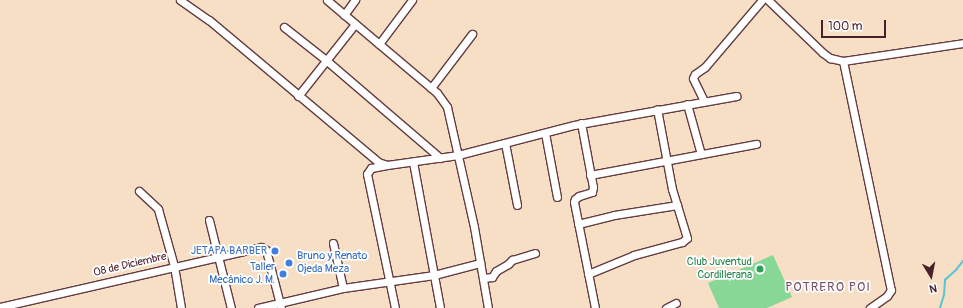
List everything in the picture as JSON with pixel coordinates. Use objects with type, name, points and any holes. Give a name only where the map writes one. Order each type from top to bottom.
[{"type":"street","points":[[180,0],[209,20],[378,162],[387,165]]},
{"type":"street","points":[[327,0],[437,93],[447,107],[488,308]]},
{"type":"street","points":[[344,15],[355,0]]},
{"type":"street","points":[[379,44],[412,0]]},
{"type":"street","points":[[704,101],[693,78],[695,74],[705,67],[762,0]]},
{"type":"street","points":[[768,0],[823,53],[830,58],[843,61],[963,43]]},
{"type":"street","points":[[298,96],[355,24]]},
{"type":"street","points":[[284,27],[327,61],[440,158]]},
{"type":"street","points":[[431,88],[472,34]]},
{"type":"street","points":[[843,61],[891,290],[887,296],[870,308]]},
{"type":"street","points":[[395,308],[367,174],[371,168],[458,155],[581,123],[736,96]]},
{"type":"street","points":[[687,104],[701,154]]},
{"type":"street","points":[[588,274],[634,255],[682,242],[687,238],[677,205],[657,109]]},
{"type":"street","points":[[581,123],[592,192],[579,196],[574,202],[595,308]]},
{"type":"street","points":[[545,133],[557,197]]},
{"type":"street","points":[[505,143],[517,205]]},
{"type":"street","points":[[590,175],[756,144]]},
{"type":"street","points":[[413,162],[440,308]]},
{"type":"street","points":[[139,191],[158,209],[174,266],[181,308]]},
{"type":"street","points":[[578,224],[614,215],[677,205]]},
{"type":"street","points":[[209,220],[216,256],[231,308]]},
{"type":"street","points":[[333,242],[343,288]]},
{"type":"street","name":"08 de Diciembre","points":[[0,307],[216,256],[261,247],[266,250],[280,306]]},
{"type":"street","points":[[483,278],[492,277],[496,271],[512,260],[535,253]]},
{"type":"street","points":[[258,308],[280,306],[343,288],[389,280],[434,275],[480,263]]},
{"type":"street","points":[[666,308],[676,303]]},
{"type":"green space","name":"Club Juventud Cordillerana","points":[[773,255],[792,297],[767,308],[719,308],[708,283]]},
{"type":"waterway","points":[[940,308],[944,295],[945,280],[963,261]]},
{"type":"place","name":"JETAPA BARBER","points":[[275,251]]},
{"type":"place","name":"Bruno y Renato Ojeda Meza","points":[[289,263]]},
{"type":"place","name":"Club Juventud Cordillerana","points":[[760,269]]},
{"type":"place","name":"Taller Mecánico J. M.","points":[[283,274]]},
{"type":"district","name":"POTRERO POI","points":[[828,287]]}]
